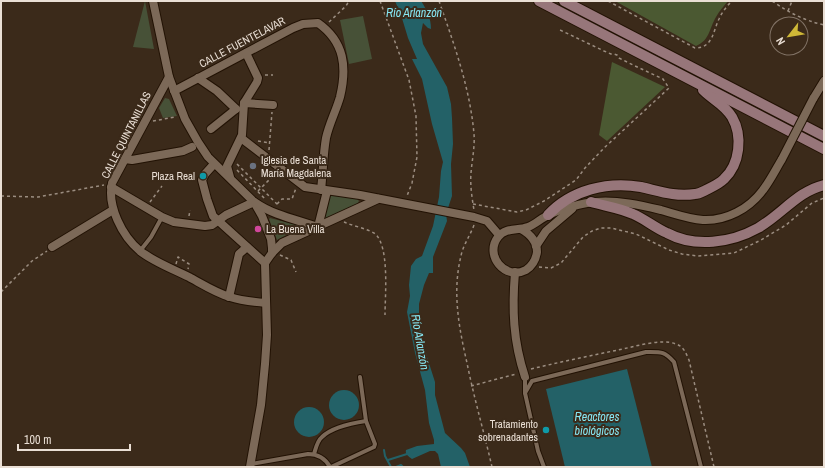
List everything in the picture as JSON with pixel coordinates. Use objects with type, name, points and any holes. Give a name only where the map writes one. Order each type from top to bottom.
[{"type":"main road","points":[[539,1],[824,149]]},
{"type":"main road","points":[[564,1],[824,136]]},
{"type":"main road","points":[[548,215],[558,205],[571,197],[599,187],[629,186],[682,196],[697,194],[714,186],[724,179],[732,170],[738,155],[739,144],[737,131],[733,118],[724,106],[708,96],[694,81]]},
{"type":"main road","points":[[591,202],[632,214],[681,240],[713,242],[741,236],[757,228],[772,219],[805,193],[824,185]]},
{"type":"street","points":[[153,1],[169,78],[186,119],[204,152],[220,166],[254,202],[263,208],[318,227]]},
{"type":"street","name":"CALLE FUENTELAVAR","points":[[174,91],[293,28],[314,23],[318,23],[323,27]]},
{"type":"street","points":[[318,227],[324,190],[326,139],[340,97],[344,72],[342,54],[338,44],[323,27]]},
{"type":"street","points":[[211,129],[241,107],[257,82],[258,78],[246,53]]},
{"type":"street","name":"CALLE QUINTANILLAS","points":[[169,78],[112,185],[111,201],[113,210],[124,231],[132,242],[140,251],[156,261],[229,297],[266,303]]},
{"type":"street","points":[[198,78],[241,107],[273,105]]},
{"type":"street","points":[[521,229],[530,235],[536,246],[536,258],[526,270],[514,272],[506,270],[500,267],[495,261],[493,254],[495,241],[504,231],[521,229],[534,224],[548,215],[591,202],[605,201],[624,203],[703,220],[720,219],[738,212],[751,203],[763,190],[782,159],[824,81]]},
{"type":"street","points":[[241,107],[243,132],[241,138],[220,166],[205,174],[202,180],[213,216],[266,263]]},
{"type":"street","points":[[241,138],[299,184],[305,187],[360,195],[474,217],[487,221],[499,235]]},
{"type":"street","points":[[125,159],[132,160],[183,151],[192,147]]},
{"type":"street","points":[[112,185],[162,217],[174,222],[206,226],[212,225],[226,215],[254,202]]},
{"type":"street","points":[[360,195],[363,200],[361,206]]},
{"type":"street","points":[[250,466],[261,405],[267,335],[266,263],[274,249],[378,199]]},
{"type":"street","points":[[254,202],[263,218],[274,249]]},
{"type":"street","points":[[536,246],[546,231],[574,207]]},
{"type":"street","points":[[52,247],[113,210]]},
{"type":"street","points":[[263,218],[265,214],[272,211]]},
{"type":"street","points":[[302,221],[305,230],[303,234]]},
{"type":"street","points":[[229,297],[239,254],[247,247]]},
{"type":"street","points":[[514,272],[513,323],[516,349],[524,374]]},
{"type":"lane","points":[[118,146],[126,149]]},
{"type":"lane","points":[[140,251],[151,237],[162,217]]},
{"type":"lane","points":[[525,393],[532,381],[542,378],[646,352],[666,354],[674,362],[701,467]]},
{"type":"lane","points":[[524,374],[525,393],[538,451],[544,467]]},
{"type":"lane","points":[[250,466],[291,456],[314,454],[324,459],[330,467],[374,447],[375,444],[366,421],[360,376]]},
{"type":"lane","points":[[314,454],[318,442],[322,436],[353,423],[366,421]]},
{"type":"path","points":[[323,27],[339,14],[349,1]]},
{"type":"path","points":[[380,1],[409,80],[416,116],[417,157],[412,183],[405,204]]},
{"type":"path","points":[[439,1],[454,45],[470,105],[474,135],[471,175],[474,217]]},
{"type":"path","points":[[608,1],[696,48],[700,48],[709,43],[718,20],[732,1]]},
{"type":"path","points":[[772,1],[807,21],[824,25]]},
{"type":"path","points":[[788,11],[792,1]]},
{"type":"path","points":[[473,204],[517,212],[526,210],[544,201],[576,180],[604,148],[669,88],[663,79],[619,58],[617,55],[604,51],[558,29]]},
{"type":"path","points":[[261,75],[273,75]]},
{"type":"path","points":[[269,153],[273,105]]},
{"type":"path","points":[[149,121],[179,116]]},
{"type":"path","points":[[240,158],[236,164],[236,170],[270,202],[277,204],[282,199],[292,199],[297,187]]},
{"type":"path","points":[[236,164],[261,188]]},
{"type":"path","points":[[258,191],[278,171]]},
{"type":"path","points":[[1,196],[38,197],[112,185]]},
{"type":"path","points":[[146,208],[162,186]]},
{"type":"path","points":[[335,219],[373,233],[377,236],[381,244],[386,263],[385,315]]},
{"type":"path","points":[[471,231],[464,244],[461,257],[457,282],[457,308],[460,333],[492,467]]},
{"type":"path","points":[[1,292],[32,261],[52,247]]},
{"type":"path","points":[[274,249],[291,260],[296,272]]},
{"type":"path","points":[[472,386],[524,374],[563,361],[649,343],[666,342],[676,344],[683,348],[689,360],[714,467]]},
{"type":"green space","points":[[145,1],[154,49],[133,47]]},
{"type":"green space","points":[[615,1],[728,1],[717,15],[707,37],[701,44],[696,46]]},
{"type":"green space","points":[[363,16],[372,59],[349,64],[340,20]]},
{"type":"green space","points":[[612,62],[665,87],[607,141],[599,135]]},
{"type":"green space","points":[[165,98],[169,99],[177,116],[163,118],[159,108]]},
{"type":"green space","points":[[328,194],[356,198],[359,201],[356,206],[322,221]]},
{"type":"green space","points":[[269,219],[297,225],[299,228],[277,240]]},
{"type":"water","name":"Río Arlanzón","points":[[395,1],[421,1],[425,8],[431,29],[423,23],[421,33],[423,44],[447,87],[451,104],[453,144],[451,164],[452,196],[446,214],[447,221],[433,257],[433,273],[429,273],[419,304],[419,324],[435,382],[435,395],[445,433],[465,453],[470,467],[441,467],[438,454],[435,451],[430,451],[412,459],[406,453],[406,450],[417,446],[434,444],[429,423],[425,390],[415,353],[407,312],[410,296],[409,285],[411,266],[416,259],[422,256],[433,226],[439,197],[443,162],[432,124],[422,79],[412,59],[417,59]]},
{"type":"water","name":"Reactores biológicos","points":[[627,369],[652,467],[565,467],[546,389]]},
{"type":"water","points":[[344,390],[350,391],[358,399],[358,411],[350,419],[344,420],[338,419],[330,411],[329,405],[330,399],[338,391]]},
{"type":"water","points":[[309,407],[315,408],[323,416],[323,428],[315,436],[309,437],[303,436],[295,428],[294,422],[295,416],[303,408]]},
{"type":"waterway","points":[[384,450],[385,456],[391,467]]},
{"type":"waterway","points":[[388,460],[407,454]]},
{"type":"waterway","points":[[396,467],[401,465],[403,467]]},
{"type":"place","name":"Iglesia de Santa María Magdalena","points":[[253,166]]},
{"type":"place","name":"Plaza Real","points":[[203,176]]},
{"type":"place","name":"La Buena Villa","points":[[258,229]]},
{"type":"place","name":"Tratamiento sobrenadantes","points":[[546,430]]}]
